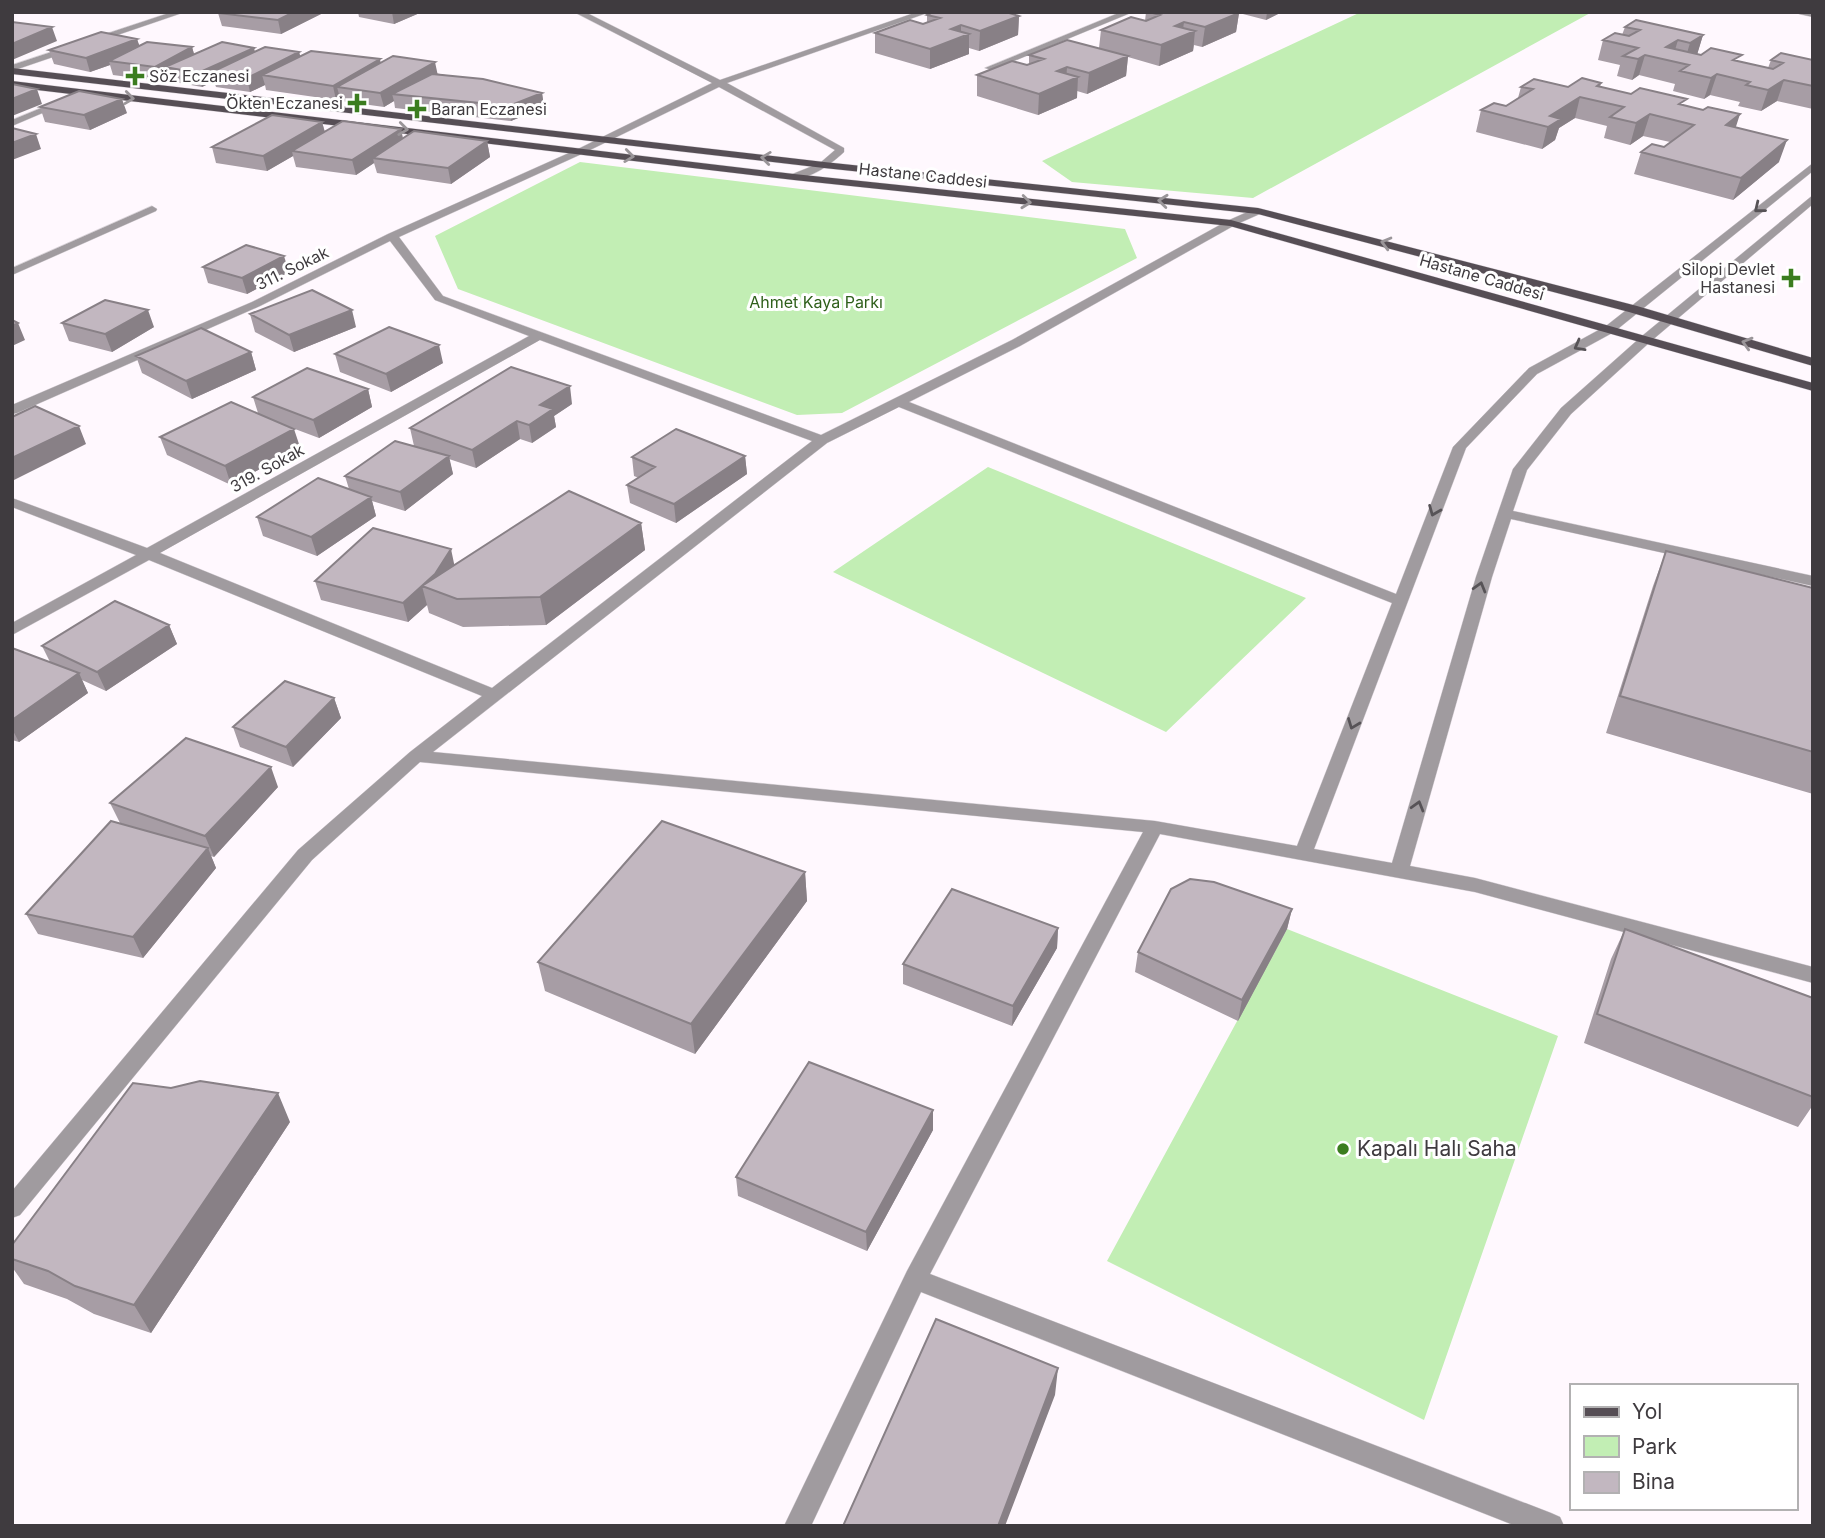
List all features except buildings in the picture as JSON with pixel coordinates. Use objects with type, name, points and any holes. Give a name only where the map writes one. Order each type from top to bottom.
[{"type":"main road","name":"Hastane Caddesi","points":[[12,70],[824,165],[1258,211],[1633,309],[1813,362]]},
{"type":"main road","name":"Hastane Caddesi","points":[[12,84],[794,177],[1231,223],[1813,387]]},
{"type":"street","points":[[12,70],[181,12]]},
{"type":"street","points":[[578,12],[719,83],[841,150],[824,165],[794,177]]},
{"type":"street","name":"311. Sokak","points":[[12,410],[256,304],[392,236],[583,150],[719,83],[926,12]]},
{"type":"street","points":[[989,68],[1129,12]]},
{"type":"street","points":[[1802,12],[1813,15]]},
{"type":"street","points":[[12,123],[86,93]]},
{"type":"street","points":[[1303,854],[1460,447],[1533,371],[1610,329],[1813,166]]},
{"type":"street","points":[[1399,872],[1483,576],[1520,469],[1566,411],[1646,339],[1813,198]]},
{"type":"street","points":[[12,272],[152,209]]},
{"type":"street","points":[[12,1208],[304,855],[416,756],[822,440],[1016,343],[1231,223],[1258,211]]},
{"type":"street","points":[[392,236],[439,298],[822,440]]},
{"type":"street","name":"319. Sokak","points":[[12,630],[539,335]]},
{"type":"street","points":[[898,402],[1400,601]]},
{"type":"street","points":[[12,502],[148,554],[493,695]]},
{"type":"street","points":[[1505,513],[1813,581]]},
{"type":"street","points":[[416,756],[1155,827],[1475,885],[1813,975]]},
{"type":"street","points":[[797,1526],[915,1279],[1155,827]]},
{"type":"street","points":[[915,1279],[1551,1526]]},
{"type":"green space","points":[[1361,12],[1592,12],[1253,198],[1072,182],[1042,161]]},
{"type":"green space","name":"Ahmet Kaya Parkı","points":[[580,162],[1125,229],[1137,258],[842,413],[797,415],[458,289],[435,236]]},
{"type":"green space","points":[[988,467],[1306,598],[1166,732],[833,572]]},
{"type":"green space","name":"Kapalı Halı Saha","points":[[1287,929],[1558,1036],[1424,1420],[1107,1261]]},
{"type":"place","name":"Söz Eczanesi","points":[[135,76]]},
{"type":"place","name":"Ökten Eczanesi","points":[[357,103]]},
{"type":"place","name":"Baran Eczanesi","points":[[417,109]]},
{"type":"place","name":"Silopi Devlet Hastanesi","points":[[1791,278]]},
{"type":"place","name":"Kapalı Halı Saha","points":[[1343,1149]]}]
